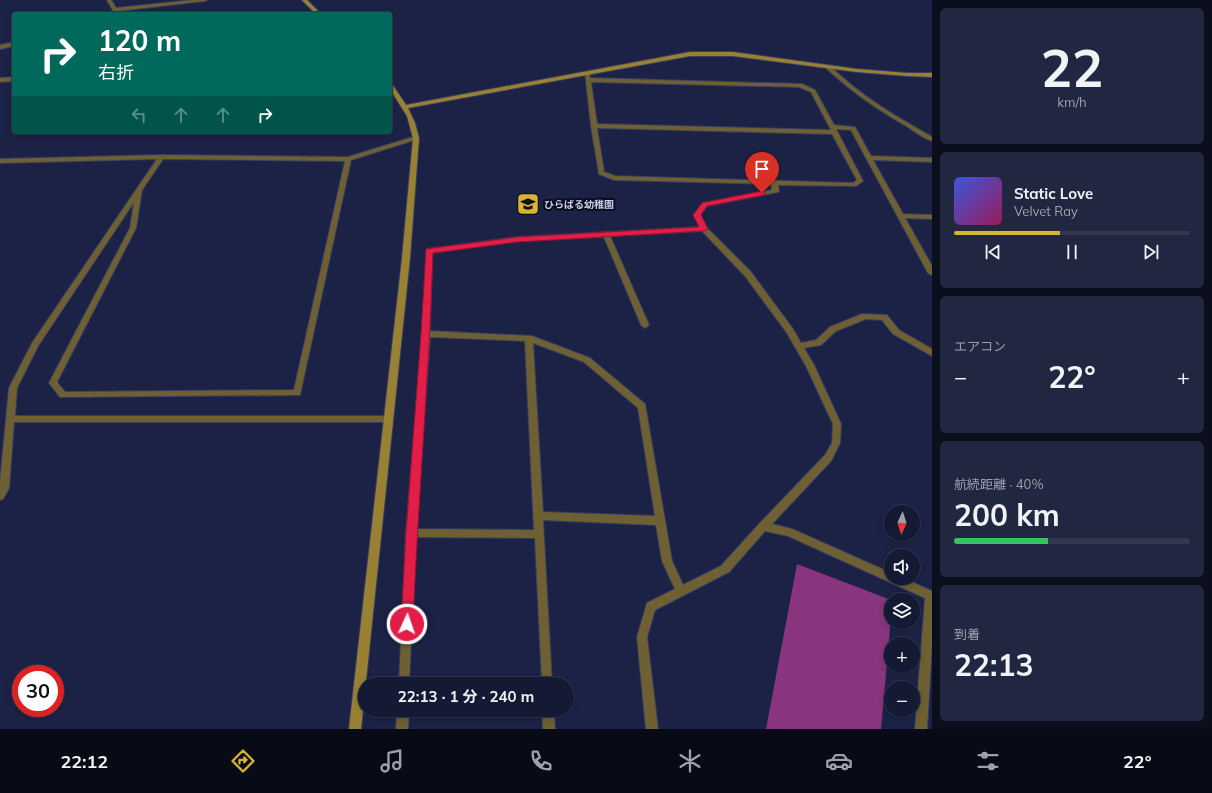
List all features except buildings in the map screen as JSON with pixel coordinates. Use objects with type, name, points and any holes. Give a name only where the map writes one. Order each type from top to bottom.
[{"type":"street","points":[[109,0],[116,12],[205,0]]},
{"type":"street","points":[[304,0],[317,12]]},
{"type":"street","points":[[0,47],[12,44]]},
{"type":"street","points":[[405,107],[690,54],[731,54],[827,66],[865,73],[903,76],[932,75]]},
{"type":"street","points":[[827,66],[842,82],[895,118],[932,139]]},
{"type":"street","points":[[587,72],[588,80],[594,126],[601,173],[614,178],[774,183],[854,185],[860,181],[813,91],[800,85],[588,80]]},
{"type":"street","points":[[0,80],[12,79]]},
{"type":"street","points":[[355,729],[406,258],[416,138],[414,124],[392,88]]},
{"type":"street","points":[[594,126],[853,128],[932,273]]},
{"type":"street","points":[[0,161],[161,158],[348,159],[416,138]]},
{"type":"street","points":[[1,490],[13,388],[35,345],[161,158]]},
{"type":"street","points":[[870,158],[932,160]]},
{"type":"street","points":[[139,190],[133,228],[54,383],[63,394],[297,393],[348,159]]},
{"type":"street","points":[[652,729],[642,637],[651,607],[725,569],[763,526],[828,458],[836,443],[837,424],[810,365],[790,331],[748,274],[704,229],[697,215],[705,204],[776,190],[774,183]]},
{"type":"street","points":[[901,216],[932,217]]},
{"type":"street","points":[[404,677],[411,533],[426,334],[429,251],[518,239],[704,229]]},
{"type":"street","points":[[606,234],[644,325]]},
{"type":"street","points":[[798,346],[818,343],[833,329],[865,316],[884,317],[896,332],[932,353]]},
{"type":"street","points":[[426,334],[529,338],[587,360],[642,406],[667,561],[681,591]]},
{"type":"street","points":[[529,338],[547,677]]},
{"type":"street","points":[[10,419],[389,419]]},
{"type":"street","points":[[538,516],[661,521]]},
{"type":"street","points":[[763,526],[788,532],[931,596],[921,729]]},
{"type":"street","points":[[411,533],[539,534]]},
{"type":"street","points":[[402,717],[402,729]]},
{"type":"street","points":[[548,717],[549,729]]},
{"type":"shaded area","points":[[797,564],[884,597],[884,629],[890,629],[889,637],[884,637],[884,673],[886,673],[885,681],[884,681],[881,729],[766,729]]},
{"type":"place","name":"ひらばる幼稚園","points":[[528,204]]},
{"type":"route","points":[[407,624],[411,533],[426,334],[429,251],[518,239],[675,229],[704,229],[697,215],[705,204],[762,193]]}]
